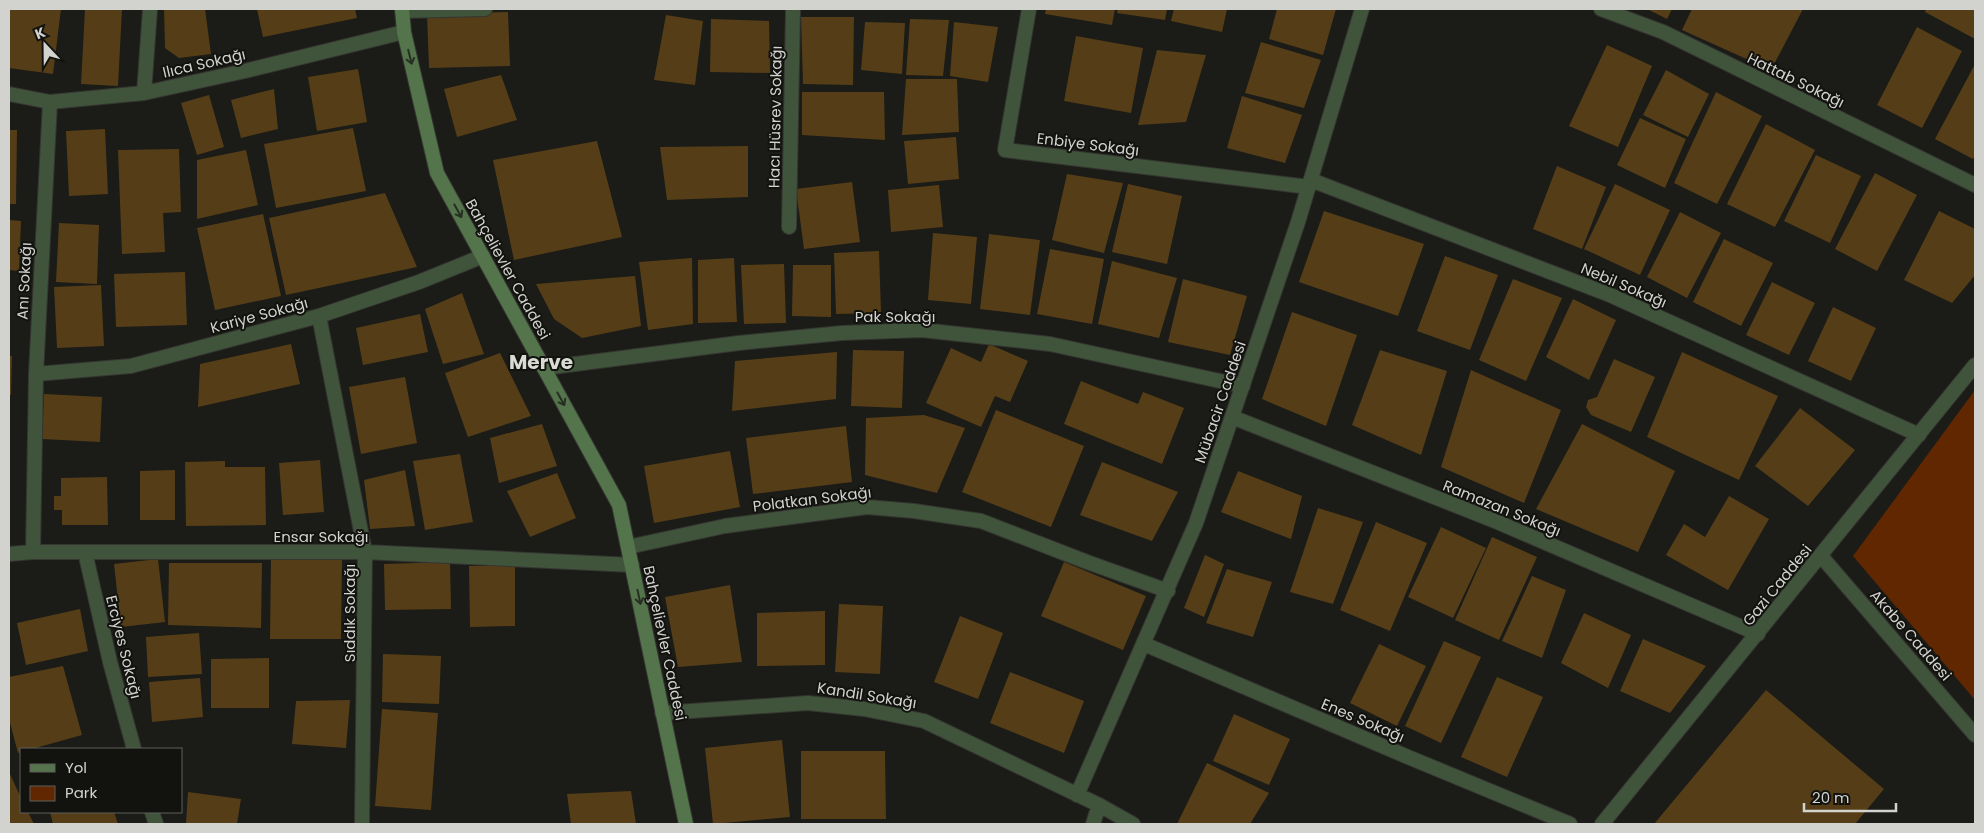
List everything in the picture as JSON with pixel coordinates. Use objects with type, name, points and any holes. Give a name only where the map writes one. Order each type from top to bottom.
[{"type":"main road","name":"Bahçelievler Caddesi","points":[[402,10],[404,32],[437,173],[619,505],[686,824]]},
{"type":"street","points":[[144,93],[150,9]]},
{"type":"street","points":[[402,10],[485,9]]},
{"type":"street","name":"Hacı Hüsrev Sokağı","points":[[789,227],[793,9]]},
{"type":"street","name":"Enbiye Sokağı","points":[[1029,9],[1005,150],[1310,183]]},
{"type":"street","name":"Mübacir Caddesi","points":[[1077,794],[1168,591],[1196,523],[1310,183],[1362,9]]},
{"type":"street","name":"Hattab Sokağı","points":[[1601,9],[1663,32],[1975,185]]},
{"type":"street","name":"Ilıca Sokağı","points":[[9,94],[50,102],[144,93],[245,71],[404,32]]},
{"type":"street","name":"Anı Sokağı","points":[[33,552],[36,374],[50,102]]},
{"type":"street","name":"Nebil Sokağı","points":[[1310,183],[1610,296],[1919,435]]},
{"type":"street","name":"Kariye Sokağı","points":[[36,374],[131,366],[320,316],[419,282],[482,256]]},
{"type":"street","name":"Sıddık Sokağı","points":[[320,316],[365,552],[362,824]]},
{"type":"street","name":"Pak Sokağı","points":[[544,368],[739,343],[842,333],[922,330],[1050,344],[1243,386]]},
{"type":"street","name":"Gazi Caddesi","points":[[1602,824],[1975,365]]},
{"type":"street","name":"Ramazan Sokağı","points":[[1232,417],[1495,521],[1758,634]]},
{"type":"street","name":"Polatkan Sokağı","points":[[628,547],[725,526],[867,507],[914,511],[981,521],[1168,591]]},
{"type":"street","name":"Ensar Sokağı","points":[[9,554],[33,552],[365,552],[632,566]]},
{"type":"street","name":"Erciyes Sokağı","points":[[85,552],[110,662],[134,748]]},
{"type":"street","name":"Akabe Caddesi","points":[[1821,556],[1975,735]]},
{"type":"street","name":"Enes Sokağı","points":[[1144,644],[1570,824]]},
{"type":"street","name":"Kandil Sokağı","points":[[662,713],[808,703],[881,712],[924,721],[1077,794],[1133,824]]},
{"type":"street","points":[[1093,824],[1099,805]]},
{"type":"green space","points":[[1975,390],[1975,700],[1853,556]]},
{"type":"building","points":[[9,9],[61,9],[53,74],[9,68]]},
{"type":"building","points":[[85,9],[122,9],[118,86],[81,84]]},
{"type":"building","points":[[164,9],[205,9],[211,54],[179,58],[165,48]]},
{"type":"building","points":[[257,9],[355,9],[357,18],[263,37]]},
{"type":"building","points":[[1046,9],[1115,9],[1112,25],[1045,14]]},
{"type":"building","points":[[1118,9],[1167,9],[1165,20],[1117,13]]},
{"type":"building","points":[[1174,9],[1227,9],[1222,32],[1171,21]]},
{"type":"building","points":[[1277,9],[1336,9],[1323,55],[1269,39]]},
{"type":"building","points":[[1647,9],[1672,9],[1667,19]]},
{"type":"building","points":[[1692,9],[1803,9],[1771,70],[1682,30]]},
{"type":"building","points":[[1926,9],[1975,9],[1975,39],[1925,12]]},
{"type":"building","points":[[508,12],[510,66],[429,68],[427,14]]},
{"type":"building","points":[[666,15],[703,21],[695,85],[654,80]]},
{"type":"building","points":[[801,17],[854,17],[853,85],[803,84]]},
{"type":"building","points":[[711,19],[769,21],[770,73],[710,72]]},
{"type":"building","points":[[910,19],[949,20],[943,76],[906,75]]},
{"type":"building","points":[[865,22],[905,23],[902,74],[861,70]]},
{"type":"building","points":[[954,22],[998,27],[988,82],[950,76]]},
{"type":"building","points":[[1917,27],[1962,51],[1922,128],[1877,105]]},
{"type":"building","points":[[1076,36],[1143,48],[1131,113],[1064,101]]},
{"type":"building","points":[[1261,42],[1321,60],[1304,108],[1245,93]]},
{"type":"building","points":[[1607,45],[1652,66],[1618,147],[1569,126]]},
{"type":"building","points":[[1157,50],[1206,55],[1186,122],[1138,125]]},
{"type":"building","points":[[1975,64],[1975,155],[1973,159],[1935,139]]},
{"type":"building","points":[[358,69],[367,122],[317,131],[308,77]]},
{"type":"building","points":[[1666,70],[1709,94],[1688,137],[1643,115]]},
{"type":"building","points":[[501,75],[517,120],[457,137],[444,89]]},
{"type":"building","points":[[906,79],[957,79],[959,132],[902,135]]},
{"type":"building","points":[[274,89],[278,129],[241,138],[231,100]]},
{"type":"building","points":[[802,92],[884,92],[885,140],[802,135]]},
{"type":"building","points":[[1716,92],[1762,116],[1717,204],[1674,183]]},
{"type":"building","points":[[209,95],[224,147],[197,155],[181,103]]},
{"type":"building","points":[[1242,96],[1302,115],[1285,163],[1227,148]]},
{"type":"building","points":[[1640,118],[1686,139],[1665,188],[1617,165]]},
{"type":"building","points":[[1766,124],[1815,150],[1775,227],[1727,204]]},
{"type":"building","points":[[353,128],[366,191],[276,208],[264,144]]},
{"type":"building","points":[[105,129],[108,194],[69,196],[66,131]]},
{"type":"building","points":[[9,130],[17,130],[16,204],[9,204]]},
{"type":"building","points":[[956,137],[959,179],[908,184],[904,141]]},
{"type":"building","points":[[597,141],[622,237],[514,260],[493,160]]},
{"type":"building","points":[[748,146],[748,197],[667,200],[660,147]]},
{"type":"building","points":[[179,149],[181,212],[163,213],[165,252],[122,254],[118,150]]},
{"type":"building","points":[[246,150],[258,205],[197,219],[197,160]]},
{"type":"building","points":[[1816,155],[1861,176],[1830,243],[1784,221]]},
{"type":"building","points":[[1557,166],[1606,187],[1582,249],[1533,229]]},
{"type":"building","points":[[1875,173],[1917,195],[1877,271],[1835,249]]},
{"type":"building","points":[[1067,174],[1123,183],[1104,253],[1052,240]]},
{"type":"building","points":[[852,182],[860,242],[804,249],[796,189]]},
{"type":"building","points":[[1128,184],[1182,196],[1167,264],[1112,252]]},
{"type":"building","points":[[1615,184],[1670,210],[1640,275],[1584,249]]},
{"type":"building","points":[[939,185],[943,227],[891,232],[888,190]]},
{"type":"building","points":[[385,193],[417,267],[286,295],[269,218]]},
{"type":"building","points":[[1324,211],[1424,244],[1398,316],[1299,282]]},
{"type":"building","points":[[1939,211],[1975,229],[1975,275],[1952,303],[1904,280]]},
{"type":"building","points":[[1680,212],[1721,233],[1687,298],[1647,277]]},
{"type":"building","points":[[263,214],[281,296],[215,310],[197,228]]},
{"type":"building","points":[[9,220],[21,221],[19,271],[9,270]]},
{"type":"building","points":[[59,223],[99,225],[97,284],[56,282]]},
{"type":"building","points":[[933,233],[977,237],[971,304],[928,300]]},
{"type":"building","points":[[989,234],[1040,240],[1030,315],[980,309]]},
{"type":"building","points":[[1724,239],[1773,263],[1741,326],[1693,302]]},
{"type":"building","points":[[1050,249],[1104,259],[1092,324],[1037,314]]},
{"type":"building","points":[[879,251],[881,313],[836,314],[834,253]]},
{"type":"building","points":[[1445,256],[1498,275],[1470,350],[1417,331]]},
{"type":"building","points":[[692,258],[693,324],[648,330],[639,262]]},
{"type":"building","points":[[734,258],[737,322],[698,323],[698,260]]},
{"type":"building","points":[[1112,261],[1177,278],[1159,338],[1098,324]]},
{"type":"building","points":[[784,264],[786,323],[744,324],[741,265]]},
{"type":"building","points":[[793,265],[831,265],[831,317],[792,316]]},
{"type":"building","points":[[185,272],[187,325],[116,327],[114,274]]},
{"type":"building","points":[[635,276],[641,326],[582,338],[554,319],[536,284]]},
{"type":"building","points":[[1183,279],[1247,296],[1230,355],[1168,342]]},
{"type":"building","points":[[1513,279],[1562,298],[1526,381],[1479,360]]},
{"type":"building","points":[[1772,282],[1815,303],[1789,355],[1746,335]]},
{"type":"building","points":[[101,285],[104,346],[57,348],[54,287]]},
{"type":"building","points":[[462,293],[484,354],[443,364],[425,309]]},
{"type":"building","points":[[1573,299],[1616,320],[1589,380],[1546,357]]},
{"type":"building","points":[[1833,307],[1876,328],[1851,381],[1808,361]]},
{"type":"building","points":[[1292,312],[1357,335],[1326,426],[1262,399]]},
{"type":"building","points":[[420,314],[428,352],[363,365],[356,328]]},
{"type":"building","points":[[291,344],[300,384],[198,407],[200,364]]},
{"type":"building","points":[[989,344],[1028,361],[1010,402],[995,396],[981,427],[926,403],[951,348],[981,362]]},
{"type":"building","points":[[853,350],[904,351],[902,408],[851,406]]},
{"type":"building","points":[[1380,350],[1447,371],[1421,455],[1352,425]]},
{"type":"building","points":[[837,352],[836,399],[732,411],[735,361]]},
{"type":"building","points":[[1682,352],[1778,396],[1739,480],[1647,437]]},
{"type":"building","points":[[500,353],[531,416],[468,437],[445,373]]},
{"type":"building","points":[[9,356],[12,356],[11,395],[9,395]]},
{"type":"building","points":[[1614,359],[1655,377],[1631,432],[1591,415],[1586,407],[1588,400],[1597,397]]},
{"type":"building","points":[[1471,370],[1561,410],[1524,503],[1441,467]]},
{"type":"building","points":[[405,377],[417,443],[361,454],[349,387]]},
{"type":"building","points":[[1081,381],[1138,404],[1143,392],[1184,408],[1162,464],[1064,424]]},
{"type":"building","points":[[44,394],[102,397],[100,442],[42,439]]},
{"type":"building","points":[[1800,408],[1855,450],[1808,506],[1755,466]]},
{"type":"building","points":[[996,410],[1084,446],[1051,527],[962,492]]},
{"type":"building","points":[[924,415],[965,428],[937,493],[865,475],[866,418]]},
{"type":"building","points":[[542,424],[557,466],[499,483],[490,438]]},
{"type":"building","points":[[1582,424],[1675,471],[1638,552],[1536,509]]},
{"type":"building","points":[[846,426],[852,482],[753,494],[746,438]]},
{"type":"building","points":[[730,451],[740,507],[654,523],[644,466]]},
{"type":"building","points":[[460,454],[473,522],[425,530],[413,461]]},
{"type":"building","points":[[320,460],[324,512],[283,515],[279,463]]},
{"type":"building","points":[[225,461],[225,467],[265,467],[266,525],[186,526],[185,462]]},
{"type":"building","points":[[1102,462],[1178,492],[1152,541],[1080,515]]},
{"type":"building","points":[[175,470],[175,520],[140,520],[140,471]]},
{"type":"building","points":[[405,470],[415,526],[370,529],[364,480]]},
{"type":"building","points":[[1238,471],[1302,496],[1291,539],[1221,512]]},
{"type":"building","points":[[557,473],[576,518],[530,537],[507,491]]},
{"type":"building","points":[[107,477],[108,525],[62,525],[62,510],[54,510],[54,496],[61,496],[61,478]]},
{"type":"building","points":[[1729,496],[1769,519],[1728,590],[1666,555],[1684,524],[1705,537]]},
{"type":"building","points":[[1318,508],[1363,522],[1333,604],[1290,592]]},
{"type":"building","points":[[1376,522],[1427,543],[1390,631],[1340,610]]},
{"type":"building","points":[[1441,527],[1486,548],[1453,618],[1408,597]]},
{"type":"building","points":[[1492,537],[1537,557],[1499,640],[1455,620]]},
{"type":"building","points":[[1205,555],[1224,564],[1204,617],[1184,608]]},
{"type":"building","points":[[271,558],[342,559],[341,639],[270,639]]},
{"type":"building","points":[[158,559],[165,622],[121,627],[114,564]]},
{"type":"building","points":[[450,562],[451,609],[385,610],[384,564]]},
{"type":"building","points":[[1064,562],[1146,596],[1123,650],[1041,616]]},
{"type":"building","points":[[169,563],[262,563],[261,628],[168,625]]},
{"type":"building","points":[[469,566],[515,566],[515,626],[470,627]]},
{"type":"building","points":[[1227,569],[1272,582],[1253,637],[1206,623]]},
{"type":"building","points":[[1532,576],[1566,590],[1542,658],[1502,641]]},
{"type":"building","points":[[730,585],[742,662],[678,667],[665,597]]},
{"type":"building","points":[[839,604],[883,606],[880,674],[835,672]]},
{"type":"building","points":[[80,609],[88,651],[26,665],[17,623]]},
{"type":"building","points":[[825,611],[825,665],[757,666],[757,613]]},
{"type":"building","points":[[1584,613],[1631,635],[1608,688],[1561,663]]},
{"type":"building","points":[[960,616],[1003,633],[978,699],[934,682]]},
{"type":"building","points":[[199,633],[202,674],[148,677],[146,637]]},
{"type":"building","points":[[1643,639],[1706,666],[1670,713],[1620,691]]},
{"type":"building","points":[[1444,641],[1481,657],[1441,743],[1405,726]]},
{"type":"building","points":[[1379,644],[1426,666],[1397,726],[1350,703]]},
{"type":"building","points":[[383,654],[441,656],[439,704],[382,702]]},
{"type":"building","points":[[269,658],[269,708],[211,708],[211,659]]},
{"type":"building","points":[[63,666],[82,735],[36,748],[20,748],[20,752],[18,753],[9,719],[9,677]]},
{"type":"building","points":[[1010,672],[1084,701],[1064,753],[990,723]]},
{"type":"building","points":[[1497,677],[1543,697],[1507,777],[1461,757]]},
{"type":"building","points":[[200,678],[203,717],[152,722],[149,682]]},
{"type":"building","points":[[1766,690],[1884,789],[1855,824],[1654,824]]},
{"type":"building","points":[[350,700],[346,748],[292,744],[296,701]]},
{"type":"building","points":[[382,709],[438,713],[431,810],[375,806]]},
{"type":"building","points":[[1234,714],[1290,739],[1269,785],[1213,761]]},
{"type":"building","points":[[782,740],[790,817],[713,824],[705,748]]},
{"type":"building","points":[[801,751],[885,751],[886,819],[801,819]]},
{"type":"building","points":[[1207,763],[1269,793],[1250,824],[1177,824]]},
{"type":"building","points":[[9,772],[20,796],[20,813],[28,813],[34,824],[9,824]]},
{"type":"building","points":[[631,791],[636,824],[571,824],[567,794]]},
{"type":"building","points":[[188,792],[241,799],[237,824],[186,824]]},
{"type":"building","points":[[50,813],[114,813],[118,824],[53,824]]},
{"type":"district","name":"Merve","points":[[541,362]]}]
